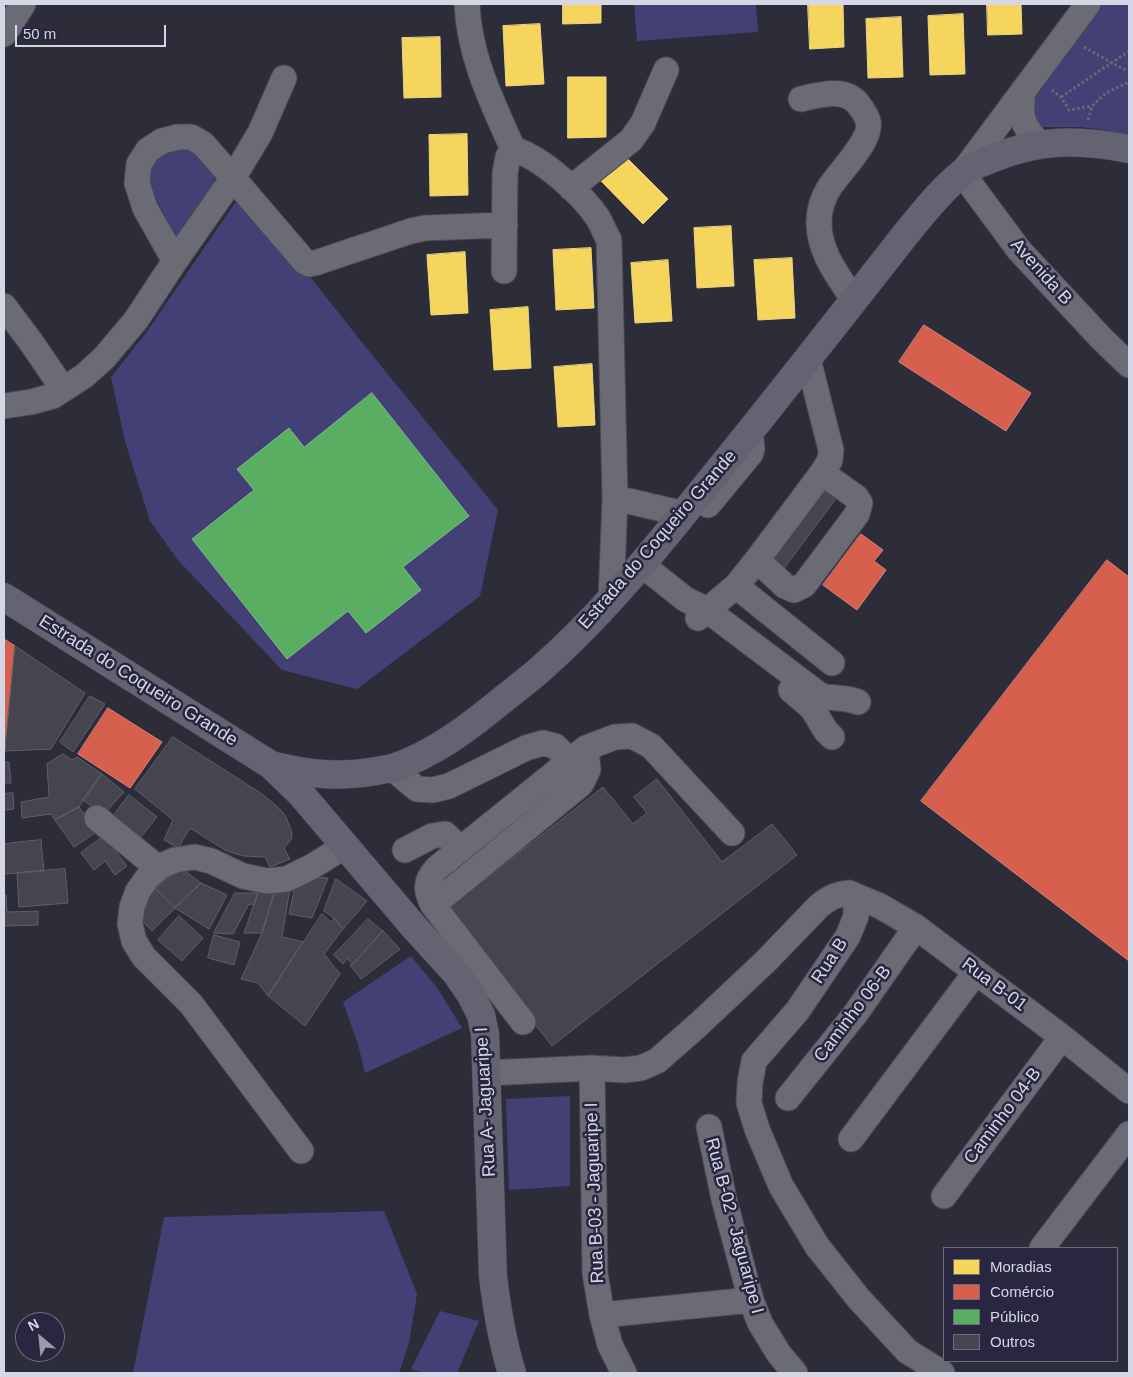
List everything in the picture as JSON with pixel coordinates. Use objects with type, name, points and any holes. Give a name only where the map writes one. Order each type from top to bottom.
[{"type":"main road","name":"Estrada do Coqueiro Grande","points":[[271,765],[302,772],[329,775],[360,774],[392,768],[422,756],[474,724],[545,665],[611,599],[678,521],[925,211],[942,191],[962,173],[1002,154],[1040,144],[1081,142],[1129,149]]},
{"type":"main road","name":"Estrada do Coqueiro Grande","points":[[7,595],[271,765],[302,794],[346,846]]},
{"type":"main road","name":"Rua A- Jaguaripe I","points":[[346,846],[456,973],[471,995],[481,1015],[485,1034],[487,1072],[493,1276],[497,1313],[512,1373]]},
{"type":"street","points":[[4,34],[24,4]]},
{"type":"street","points":[[467,4],[475,56],[490,97],[514,149],[521,151],[556,174],[580,196],[598,219],[609,240],[615,498],[611,599]]},
{"type":"street","points":[[1040,144],[1029,134],[1020,111],[1088,4]]},
{"type":"street","points":[[571,188],[631,140],[643,123],[666,70]]},
{"type":"street","points":[[4,406],[52,396],[84,376],[104,358],[136,320],[232,178],[260,132],[284,78]]},
{"type":"street","points":[[962,173],[1034,88]]},
{"type":"street","points":[[801,99],[830,93],[844,95],[855,100],[869,122],[868,134],[828,189],[821,205],[819,220],[820,237],[827,255],[836,273],[854,300]]},
{"type":"street","points":[[175,261],[145,208],[137,183],[139,164],[148,150],[162,141],[178,137],[191,138],[203,144],[304,262],[309,264],[425,228],[505,225]]},
{"type":"street","points":[[504,271],[505,172],[508,157],[514,149]]},
{"type":"street","name":"Avenida B","points":[[962,173],[1019,250],[1101,338],[1129,365]]},
{"type":"street","points":[[4,290],[4,306],[63,389]]},
{"type":"street","points":[[697,609],[736,586],[830,460],[831,450],[808,359]]},
{"type":"street","points":[[756,560],[785,586],[794,590],[804,585],[858,514],[860,503],[856,497],[822,473]]},
{"type":"street","points":[[615,498],[678,521]]},
{"type":"street","points":[[641,564],[805,701],[832,737]]},
{"type":"street","points":[[736,586],[832,663]]},
{"type":"street","points":[[697,609],[821,696],[851,698],[858,702]]},
{"type":"street","points":[[523,1022],[432,905],[427,888],[431,874],[437,868],[578,755],[615,737],[632,736],[651,746],[732,833]]},
{"type":"street","points":[[392,768],[417,789],[433,790],[449,786],[526,748],[543,744],[555,746],[578,755],[588,770],[581,784],[432,905]]},
{"type":"street","points":[[97,818],[158,868]]},
{"type":"street","points":[[486,828],[504,848]]},
{"type":"street","points":[[405,850],[432,836],[444,834],[461,849]]},
{"type":"street","points":[[301,1151],[191,1004],[144,957],[134,941],[130,924],[132,907],[138,892],[148,877],[161,866],[175,860],[195,857],[211,861],[243,876],[267,881],[287,879],[346,846]]},
{"type":"street","points":[[487,1072],[592,1068],[624,1070],[641,1068],[657,1061],[766,961],[819,906],[837,894],[849,893]]},
{"type":"street","name":"Rua B-01","points":[[849,893],[880,906],[916,927],[1062,1037],[1129,1091]]},
{"type":"street","name":"Rua B","points":[[849,893],[856,902],[856,916],[848,936],[798,1010],[754,1061],[749,1103],[757,1129],[781,1186],[816,1246],[859,1299],[907,1351],[942,1373]]},
{"type":"street","name":"Caminho 06-B","points":[[788,1098],[856,1013],[916,927]]},
{"type":"street","points":[[851,1139],[976,972]]},
{"type":"street","name":"Caminho 04-B","points":[[944,1196],[1062,1037]]},
{"type":"street","name":"Rua B-03 - Jaguaripe I","points":[[592,1068],[595,1273],[602,1315],[610,1345],[624,1373]]},
{"type":"street","name":"Rua B-02 - Jaguaripe I","points":[[709,1127],[724,1199],[750,1300],[775,1364],[795,1373]]},
{"type":"street","points":[[1043,1247],[1129,1134]]},
{"type":"street","points":[[602,1315],[750,1300]]},
{"type":"path","points":[[1076,43],[1123,69],[1129,70]]},
{"type":"path","points":[[1061,96],[1129,51]]},
{"type":"path","points":[[1034,88],[1061,96],[1069,110],[1092,106],[1106,93],[1129,82]]},
{"type":"path","points":[[1082,122],[1089,123],[1092,106]]},
{"type":"shaded area","points":[[634,4],[756,4],[758,32],[637,41]]},
{"type":"shaded area","points":[[1097,4],[1129,4],[1129,136],[1105,130],[1080,127],[1043,127],[1036,123],[1031,115],[1032,99]]},
{"type":"shaded area","points":[[191,148],[215,172],[213,196],[179,244],[150,186],[150,163],[170,150]]},
{"type":"shaded area","points":[[241,194],[274,231],[498,510],[480,596],[357,689],[282,670],[177,559],[150,521],[125,441],[111,377],[146,333]]},
{"type":"shaded area","points":[[411,956],[438,989],[462,1028],[365,1073],[358,1044],[343,1002]]},
{"type":"shaded area","points":[[570,1096],[570,1186],[509,1190],[506,1099]]},
{"type":"shaded area","points":[[384,1211],[417,1294],[409,1343],[399,1373],[133,1373],[164,1217]]},
{"type":"shaded area","points":[[440,1311],[479,1321],[457,1373],[424,1373],[411,1369]]},
{"type":"building: Moradias","points":[[563,4],[601,4],[601,23],[563,24]]},
{"type":"building: Moradias","points":[[808,4],[843,4],[844,47],[810,49]]},
{"type":"building: Moradias","points":[[987,4],[1021,4],[1022,34],[988,35]]},
{"type":"building: Moradias","points":[[963,14],[965,74],[930,75],[928,16]]},
{"type":"building: Moradias","points":[[901,17],[903,77],[868,78],[866,19]]},
{"type":"building: Moradias","points":[[540,24],[544,84],[506,86],[503,26]]},
{"type":"building: Moradias","points":[[440,37],[441,97],[404,98],[402,38]]},
{"type":"building: Moradias","points":[[568,77],[606,77],[606,137],[568,138]]},
{"type":"building: Moradias","points":[[467,134],[468,195],[430,196],[429,135]]},
{"type":"building: Moradias","points":[[626,157],[668,199],[643,224],[601,181]]},
{"type":"building: Moradias","points":[[731,226],[734,286],[697,288],[694,228]]},
{"type":"building: Moradias","points":[[591,248],[594,308],[556,310],[553,250]]},
{"type":"building: Moradias","points":[[465,252],[468,313],[431,315],[427,255]]},
{"type":"building: Moradias","points":[[792,258],[795,318],[758,320],[754,260]]},
{"type":"building: Moradias","points":[[668,260],[672,321],[635,323],[631,263]]},
{"type":"building: Moradias","points":[[528,307],[531,368],[494,370],[490,310]]},
{"type":"building: Moradias","points":[[592,364],[595,425],[558,427],[554,367]]},
{"type":"building: Comércio","points":[[924,325],[1031,393],[1006,431],[899,362]]},
{"type":"building: Comércio","points":[[861,534],[883,550],[874,561],[886,570],[857,610],[823,585]]},
{"type":"building: Comércio","points":[[1107,560],[1129,577],[1129,961],[921,801]]},
{"type":"building: Comércio","points":[[4,639],[15,646],[5,751],[4,751]]},
{"type":"building: Comércio","points":[[108,708],[162,742],[130,788],[78,754]]},
{"type":"building: Público","points":[[372,393],[469,516],[403,567],[421,590],[366,633],[348,611],[287,659],[192,539],[254,490],[237,469],[289,428],[304,447]]},
{"type":"building: Outros","points":[[811,482],[835,500],[782,571],[757,552]]},
{"type":"building: Outros","points":[[15,646],[85,693],[51,749],[5,751]]},
{"type":"building: Outros","points":[[90,696],[105,704],[73,752],[60,742]]},
{"type":"building: Outros","points":[[173,737],[262,794],[280,809],[286,817],[292,833],[291,840],[284,848],[290,859],[270,867],[265,857],[243,856],[225,850],[190,828],[178,848],[164,840],[173,820],[135,789]]},
{"type":"building: Outros","points":[[63,754],[72,760],[77,757],[102,774],[79,807],[55,820],[51,814],[22,818],[21,802],[49,797],[47,764]]},
{"type":"building: Outros","points":[[4,762],[9,762],[11,783],[4,783]]},
{"type":"building: Outros","points":[[102,774],[124,792],[103,815],[83,800]]},
{"type":"building: Outros","points":[[657,779],[722,862],[772,824],[797,855],[552,1046],[446,910],[603,787],[633,824],[647,813],[634,797]]},
{"type":"building: Outros","points":[[13,793],[14,809],[4,810],[4,794]]},
{"type":"building: Outros","points":[[129,795],[157,817],[136,843],[110,820]]},
{"type":"building: Outros","points":[[79,807],[98,831],[74,847],[55,820]]},
{"type":"building: Outros","points":[[104,836],[127,866],[115,875],[105,861],[94,870],[81,853]]},
{"type":"building: Outros","points":[[41,840],[44,871],[4,874],[4,844]]},
{"type":"building: Outros","points":[[181,868],[201,883],[175,908],[156,889]]},
{"type":"building: Outros","points":[[65,869],[68,903],[19,907],[17,873]]},
{"type":"building: Outros","points":[[310,877],[328,878],[312,918],[289,914],[296,882]]},
{"type":"building: Outros","points":[[336,879],[367,901],[343,929],[334,918],[324,911]]},
{"type":"building: Outros","points":[[291,882],[282,937],[303,942],[268,996],[258,983],[241,979],[262,933],[275,890]]},
{"type":"building: Outros","points":[[201,883],[227,895],[209,929],[175,908]]},
{"type":"building: Outros","points":[[156,889],[175,908],[152,931],[134,912]]},
{"type":"building: Outros","points":[[275,890],[262,933],[244,933],[258,893]]},
{"type":"building: Outros","points":[[235,893],[258,893],[254,905],[249,904],[233,934],[214,933]]},
{"type":"building: Outros","points":[[4,895],[6,895],[7,912],[38,911],[38,925],[4,926]]},
{"type":"building: Outros","points":[[322,914],[331,922],[334,918],[343,929],[324,954],[340,974],[305,1026],[268,996]]},
{"type":"building: Outros","points":[[179,916],[203,938],[182,961],[158,940]]},
{"type":"building: Outros","points":[[368,919],[383,931],[353,964],[347,959],[343,964],[334,955]]},
{"type":"building: Outros","points":[[383,931],[400,949],[361,979],[350,965]]},
{"type":"building: Outros","points":[[214,935],[240,942],[234,965],[208,958]]}]
